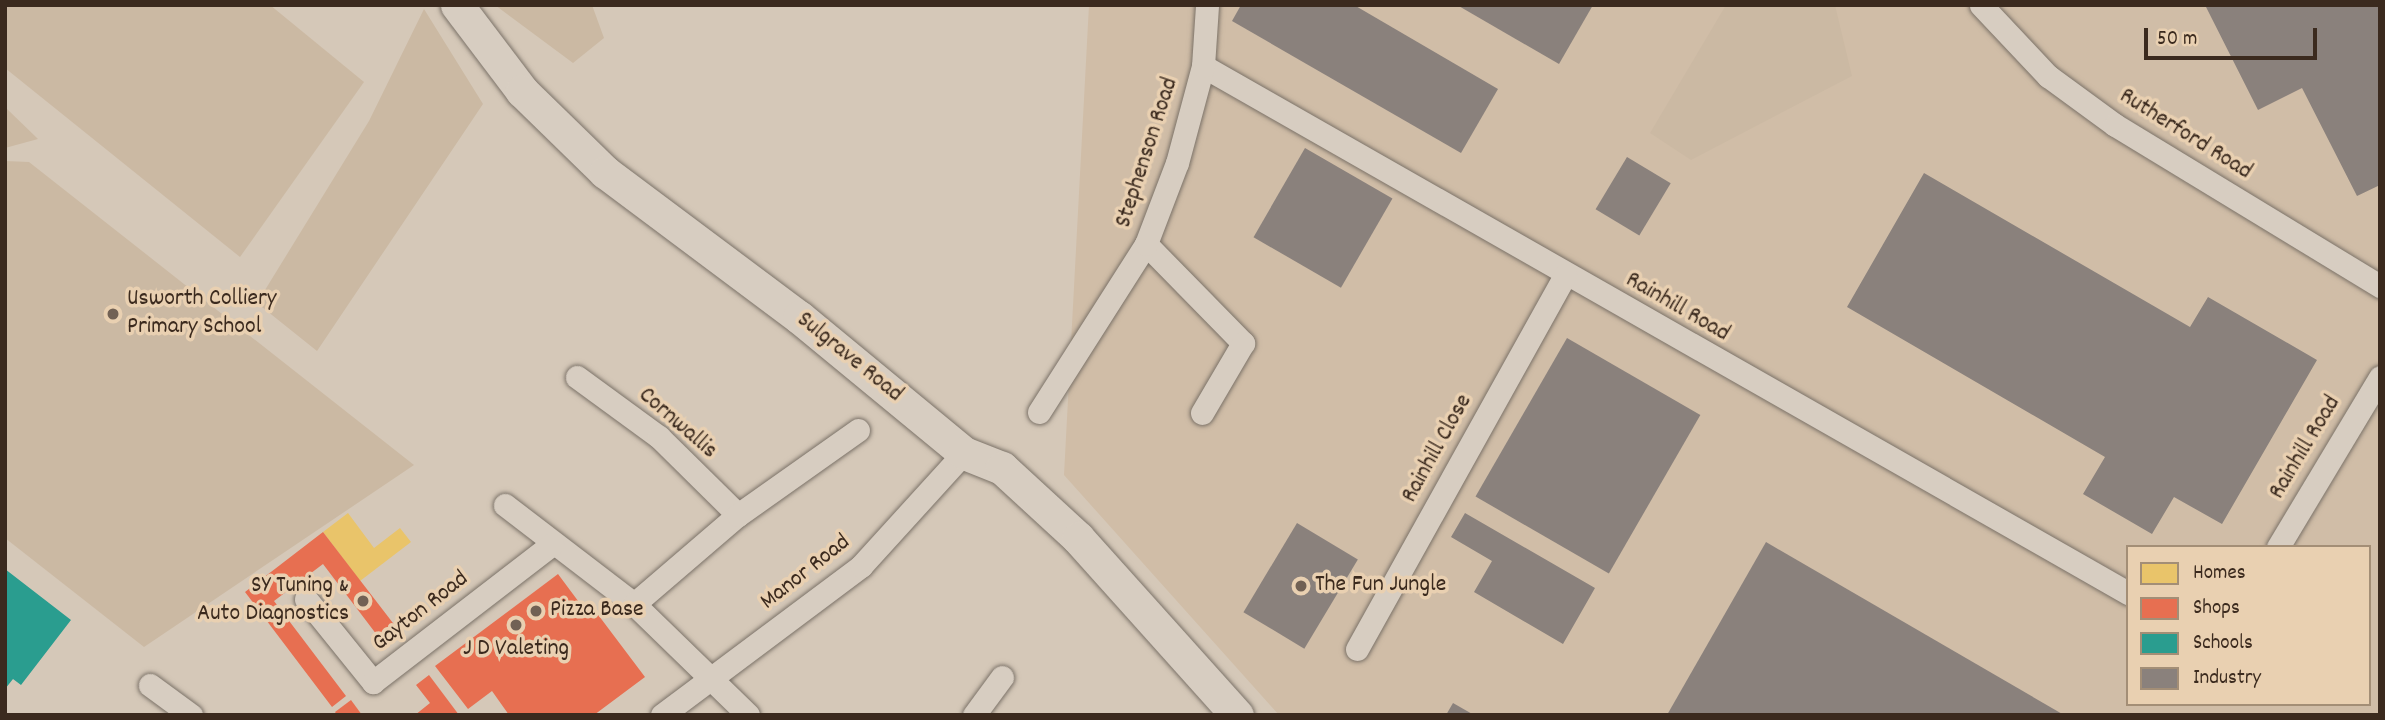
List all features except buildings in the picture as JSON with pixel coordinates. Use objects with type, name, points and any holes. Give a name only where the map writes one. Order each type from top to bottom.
[{"type":"street","name":"Sulgrave Road","points":[[457,5],[522,91],[605,172],[799,317],[964,453],[1002,468],[1078,538],[1237,715]]},
{"type":"street","name":"Stephenson Road","points":[[1040,412],[1146,244],[1177,163],[1203,66],[1207,5]]},
{"type":"street","name":"Rutherford Road","points":[[1981,5],[2048,76],[2115,125],[2380,286]]},
{"type":"street","name":"Rainhill Road","points":[[1203,66],[1565,275],[2126,592]]},
{"type":"street","points":[[1146,244],[1243,343],[1202,412]]},
{"type":"street","name":"Rainhill Close","points":[[1357,649],[1565,275]]},
{"type":"street","name":"Cornwallis","points":[[577,377],[659,437],[738,515]]},
{"type":"street","name":"Rainhill Road","points":[[2279,545],[2380,377]]},
{"type":"street","points":[[634,604],[738,515],[858,430]]},
{"type":"street","name":"Manor Road","points":[[662,715],[861,566],[964,453]]},
{"type":"street","points":[[505,505],[552,544],[634,604],[748,715]]},
{"type":"street","name":"Gayton Road","points":[[306,599],[373,682],[552,544]]},
{"type":"street","points":[[974,715],[1002,677]]},
{"type":"street","points":[[150,685],[191,715]]},
{"type":"shaded area","points":[[5,5],[270,5],[364,82],[240,257],[5,68]]},
{"type":"shaded area","points":[[495,5],[592,5],[604,38],[573,63]]},
{"type":"shaded area","points":[[1089,5],[2380,5],[2380,715],[1279,715],[1064,475]]},
{"type":"shaded area","points":[[1726,5],[1835,5],[1852,76],[1691,160],[1650,133]]},
{"type":"shaded area","points":[[424,9],[483,104],[317,351],[257,303],[369,121]]},
{"type":"shaded area","points":[[5,107],[38,139],[5,148]]},
{"type":"shaded area","name":"Usworth Colliery Primary School","points":[[5,161],[29,162],[414,465],[144,647],[5,538]]},
{"type":"place","name":"Usworth Colliery Primary School","points":[[113,314]]},
{"type":"place","name":"The Fun Jungle","points":[[1301,586]]},
{"type":"place","name":"SY Tuning & Auto Diagnostics","points":[[363,601]]},
{"type":"place","name":"Pizza Base","points":[[536,611]]},
{"type":"place","name":"J D Valeting","points":[[516,625]]}]
